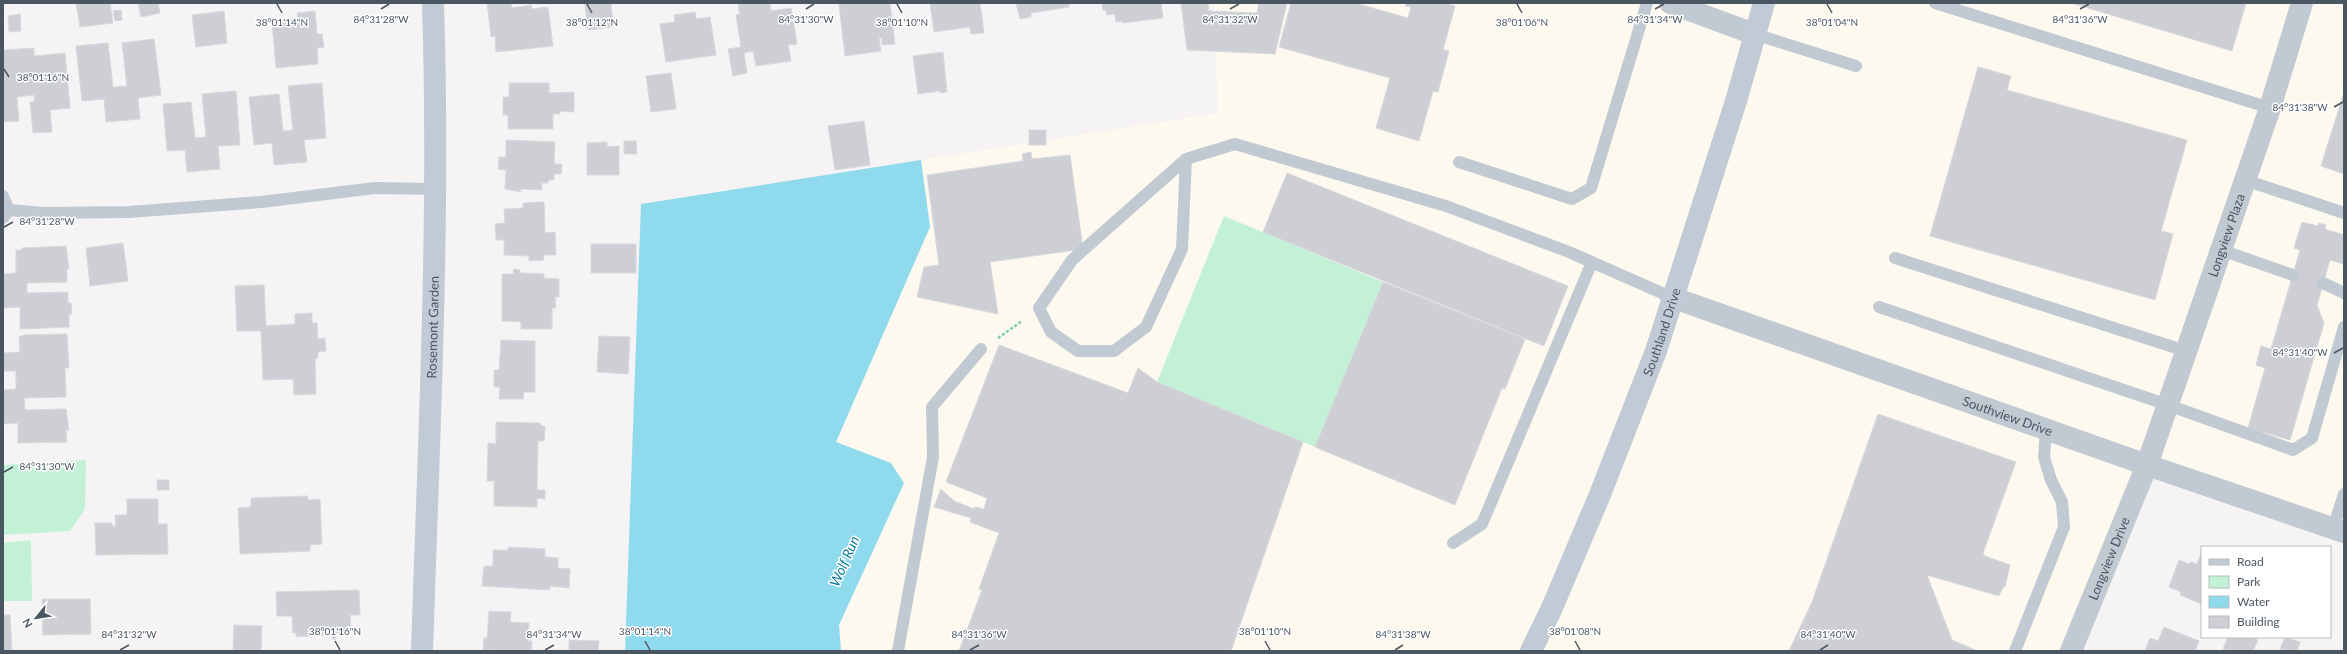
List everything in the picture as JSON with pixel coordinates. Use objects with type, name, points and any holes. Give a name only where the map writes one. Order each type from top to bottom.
[{"type":"main road","name":"Rosemont Garden","points":[[422,651],[436,189],[437,115],[433,3]]},
{"type":"main road","name":"Southland Drive","points":[[1531,651],[1551,610],[1599,497],[1656,351],[1671,297],[1736,102],[1764,3]]},
{"type":"street","points":[[1670,3],[1754,34]]},
{"type":"street","name":"Longview Plaza","points":[[2147,466],[2270,108],[2302,3]]},
{"type":"street","name":"Southview Drive","points":[[1671,297],[2147,466],[2339,530]]},
{"type":"street","name":"Longview Drive","points":[[2071,651],[2147,466]]},
{"type":"lane","points":[[1459,162],[1572,199],[1591,188],[1647,3]]},
{"type":"lane","points":[[1935,3],[2270,108]]},
{"type":"lane","points":[[1754,34],[1856,66]]},
{"type":"lane","points":[[1186,159],[1182,249],[1146,327],[1114,351],[1078,351],[1051,332],[1039,308],[1072,260],[1186,159],[1235,144],[1446,206],[1592,262],[1671,297]]},
{"type":"lane","points":[[2245,180],[2344,213]]},
{"type":"lane","points":[[3,196],[6,214],[129,212],[261,202],[375,188],[436,189]]},
{"type":"lane","points":[[2221,250],[2293,275]]},
{"type":"lane","points":[[1895,258],[2186,351]]},
{"type":"lane","points":[[1453,543],[1482,524],[1592,262]]},
{"type":"lane","points":[[2323,283],[2344,293]]},
{"type":"lane","points":[[1879,306],[2168,405],[2293,450],[2312,438],[2344,327]]},
{"type":"lane","points":[[898,651],[933,457],[932,407],[981,349]]},
{"type":"lane","points":[[2015,651],[2064,527],[2062,502],[2051,480],[2044,457],[2046,429]]},
{"type":"lane","points":[[2339,530],[2344,494]]},
{"type":"path","points":[[981,349],[1039,308]]},
{"type":"shaded area","points":[[1214,3],[2344,3],[2344,532],[2147,466],[2071,651],[841,651],[839,625],[904,483],[836,442],[930,227],[921,160],[1218,113]]},
{"type":"green space","points":[[1224,216],[1383,282],[1315,447],[1157,382]]},
{"type":"green space","points":[[86,460],[85,509],[70,531],[3,535],[3,465]]},
{"type":"green space","points":[[31,540],[32,601],[3,601],[3,543]]},
{"type":"water","name":"Wolf Run","points":[[921,160],[930,227],[836,442],[891,463],[904,483],[839,625],[841,651],[625,651],[641,204]]},
{"type":"building","points":[[76,3],[110,3],[113,23],[80,27]]},
{"type":"building","points":[[138,3],[158,3],[160,13],[141,17]]},
{"type":"building","points":[[487,3],[511,3],[512,8],[531,5],[532,9],[548,7],[553,46],[496,52],[495,36],[491,37]]},
{"type":"building","points":[[611,3],[613,27],[588,30],[585,4]]},
{"type":"building","points":[[748,3],[770,3],[771,11],[791,8],[797,44],[788,45],[791,61],[756,66],[753,51],[744,53],[747,73],[733,76],[728,49],[741,47],[736,15],[740,14],[738,5]]},
{"type":"building","points":[[890,3],[895,44],[882,45],[882,38],[879,38],[881,51],[845,56],[839,4]]},
{"type":"building","points":[[930,3],[980,3],[984,33],[971,34],[970,27],[934,32]]},
{"type":"building","points":[[1016,3],[1069,3],[1069,7],[1031,13],[1031,17],[1020,19]]},
{"type":"building","points":[[1102,3],[1161,3],[1163,18],[1122,23],[1122,21],[1116,22],[1115,14],[1107,15],[1106,10],[1103,10]]},
{"type":"building","points":[[1181,3],[1208,3],[1209,11],[1257,13],[1259,3],[1287,3],[1275,54],[1187,50]]},
{"type":"building","points":[[1291,3],[1355,3],[1408,18],[1411,7],[1405,6],[1406,3],[1444,3],[1455,6],[1443,50],[1449,51],[1438,92],[1433,91],[1419,141],[1376,128],[1390,78],[1279,47]]},
{"type":"building","points":[[2071,3],[2246,3],[2232,51]]},
{"type":"building","points":[[121,10],[122,20],[115,21],[113,11]]},
{"type":"building","points":[[224,11],[227,43],[196,47],[192,15]]},
{"type":"building","points":[[315,11],[317,34],[322,34],[324,47],[317,48],[318,64],[276,68],[272,22],[298,19],[297,13]]},
{"type":"building","points":[[695,12],[696,19],[710,17],[716,55],[666,62],[660,24],[675,22],[674,15]]},
{"type":"building","points":[[20,14],[21,31],[9,32],[8,16]]},
{"type":"building","points":[[154,39],[161,95],[138,98],[140,119],[106,122],[104,99],[82,101],[76,46],[108,43],[113,87],[127,86],[122,43]]},
{"type":"building","points":[[34,48],[34,56],[65,53],[70,108],[50,110],[52,132],[33,133],[30,102],[34,102],[34,95],[17,97],[19,121],[3,122],[3,50]]},
{"type":"building","points":[[943,52],[947,92],[940,93],[940,91],[918,94],[913,56]]},
{"type":"building","points":[[1978,67],[2011,76],[2007,90],[2187,140],[2161,231],[2173,234],[2155,300],[1930,236]]},
{"type":"building","points":[[671,73],[676,109],[651,112],[646,76]]},
{"type":"building","points":[[322,83],[326,138],[304,140],[307,162],[274,165],[272,143],[254,145],[249,97],[279,94],[283,131],[293,130],[288,86]]},
{"type":"building","points":[[509,83],[549,83],[549,93],[574,92],[574,112],[560,111],[560,114],[553,114],[553,129],[508,129],[508,115],[503,115],[503,97],[509,97]]},
{"type":"building","points":[[236,91],[240,145],[218,146],[220,169],[187,172],[185,150],[167,151],[163,104],[191,102],[195,138],[206,137],[202,94]]},
{"type":"building","points":[[2344,92],[2344,174],[2321,166]]},
{"type":"building","points":[[864,121],[870,165],[835,170],[828,126]]},
{"type":"building","points":[[1029,130],[1046,130],[1046,145],[1029,145]]},
{"type":"building","points":[[506,140],[555,142],[554,164],[562,164],[561,174],[554,174],[554,180],[549,180],[548,183],[542,183],[542,190],[520,189],[521,192],[505,189],[506,170],[498,169],[499,157],[506,157]]},
{"type":"building","points":[[624,141],[636,141],[637,154],[624,154]]},
{"type":"building","points":[[607,142],[607,147],[619,146],[619,175],[587,175],[587,143]]},
{"type":"building","points":[[1031,152],[1032,159],[1070,155],[1083,249],[990,262],[998,314],[917,297],[924,267],[939,265],[927,175],[1023,161],[1022,154]]},
{"type":"building","points":[[1287,173],[1568,286],[1544,346],[1263,232]]},
{"type":"building","points":[[544,202],[545,233],[555,232],[556,255],[543,255],[544,260],[529,261],[529,256],[504,255],[504,240],[496,240],[495,224],[505,223],[504,209],[523,208],[523,203]]},
{"type":"building","points":[[2302,222],[2318,226],[2319,223],[2326,225],[2325,229],[2344,235],[2344,264],[2330,260],[2317,305],[2324,323],[2290,440],[2248,428],[2265,368],[2256,365],[2261,346],[2271,349],[2300,250],[2294,248]]},
{"type":"building","points":[[123,243],[128,281],[90,286],[86,248]]},
{"type":"building","points":[[591,244],[636,244],[636,273],[591,273]]},
{"type":"building","points":[[66,246],[69,269],[67,269],[67,282],[27,283],[27,293],[68,292],[68,303],[71,303],[72,314],[69,314],[69,327],[20,329],[20,307],[3,308],[3,274],[16,273],[16,250],[22,250],[22,248]]},
{"type":"building","points":[[514,269],[520,270],[520,273],[544,274],[544,278],[559,279],[559,297],[555,297],[556,308],[552,308],[552,329],[521,329],[521,322],[502,321],[502,274],[513,274]]},
{"type":"building","points":[[1383,282],[1525,339],[1505,389],[1502,388],[1455,505],[1315,447]]},
{"type":"building","points":[[264,285],[266,326],[295,324],[295,314],[312,313],[312,323],[317,323],[318,339],[325,338],[326,351],[318,352],[318,358],[315,359],[316,394],[294,395],[293,379],[263,380],[261,331],[237,331],[235,286]]},
{"type":"building","points":[[67,334],[69,368],[65,368],[66,397],[24,398],[25,410],[66,409],[69,430],[66,430],[67,442],[18,443],[18,423],[3,424],[3,390],[16,389],[16,371],[3,371],[3,353],[20,352],[19,337],[24,335]]},
{"type":"building","points":[[599,336],[630,337],[628,374],[597,372]]},
{"type":"building","points":[[501,340],[535,341],[535,392],[524,392],[523,399],[499,399],[500,387],[494,387],[494,370],[499,370]]},
{"type":"building","points":[[999,345],[1128,393],[1138,368],[1157,382],[1303,442],[1231,651],[959,651],[982,590],[979,589],[999,533],[970,522],[971,518],[934,507],[941,489],[954,501],[974,509],[975,507],[984,509],[987,498],[946,482]]},
{"type":"building","points":[[1878,414],[2016,462],[1983,553],[1985,556],[2010,565],[2005,587],[2003,587],[1999,596],[1927,575],[1952,640],[1978,651],[1789,651],[1812,602]]},
{"type":"building","points":[[496,422],[540,423],[541,426],[545,426],[544,441],[538,441],[537,490],[545,490],[545,499],[537,498],[537,507],[494,506],[494,481],[487,481],[488,443],[496,444]]},
{"type":"building","points":[[157,480],[169,480],[169,490],[157,490]]},
{"type":"building","points":[[308,496],[308,500],[320,499],[322,544],[310,545],[310,551],[240,554],[238,508],[251,507],[251,498]]},
{"type":"building","points":[[127,499],[158,499],[158,524],[167,524],[168,554],[96,555],[95,523],[112,523],[112,526],[116,526],[115,515],[127,515]]},
{"type":"building","points":[[508,547],[545,549],[545,557],[558,558],[558,568],[570,569],[569,588],[550,586],[550,590],[482,586],[484,566],[493,566],[493,550],[508,550]]},
{"type":"building","points":[[2201,554],[2201,604],[2180,595],[2181,592],[2169,587],[2179,560],[2189,564],[2191,562],[2197,564]]},
{"type":"building","points":[[359,590],[360,615],[350,615],[351,633],[336,633],[336,639],[332,639],[332,634],[296,637],[296,632],[293,633],[292,616],[277,616],[276,592]]},
{"type":"building","points":[[42,599],[90,599],[91,634],[43,635]]},
{"type":"building","points":[[489,611],[511,612],[510,622],[529,623],[528,641],[532,641],[531,651],[483,650],[484,638],[487,638]]},
{"type":"building","points":[[3,615],[10,615],[12,651],[3,651]]},
{"type":"building","points":[[234,625],[262,626],[261,651],[233,650]]},
{"type":"building","points":[[2164,627],[2199,641],[2195,651],[2145,651],[2150,638],[2158,641]]},
{"type":"building","points":[[2228,638],[2253,638],[2258,640],[2253,651],[2228,651],[2223,649]]},
{"type":"building","points":[[2285,638],[2300,642],[2297,651],[2280,649]]},
{"type":"building","points":[[569,640],[599,641],[598,651],[569,651]]}]
